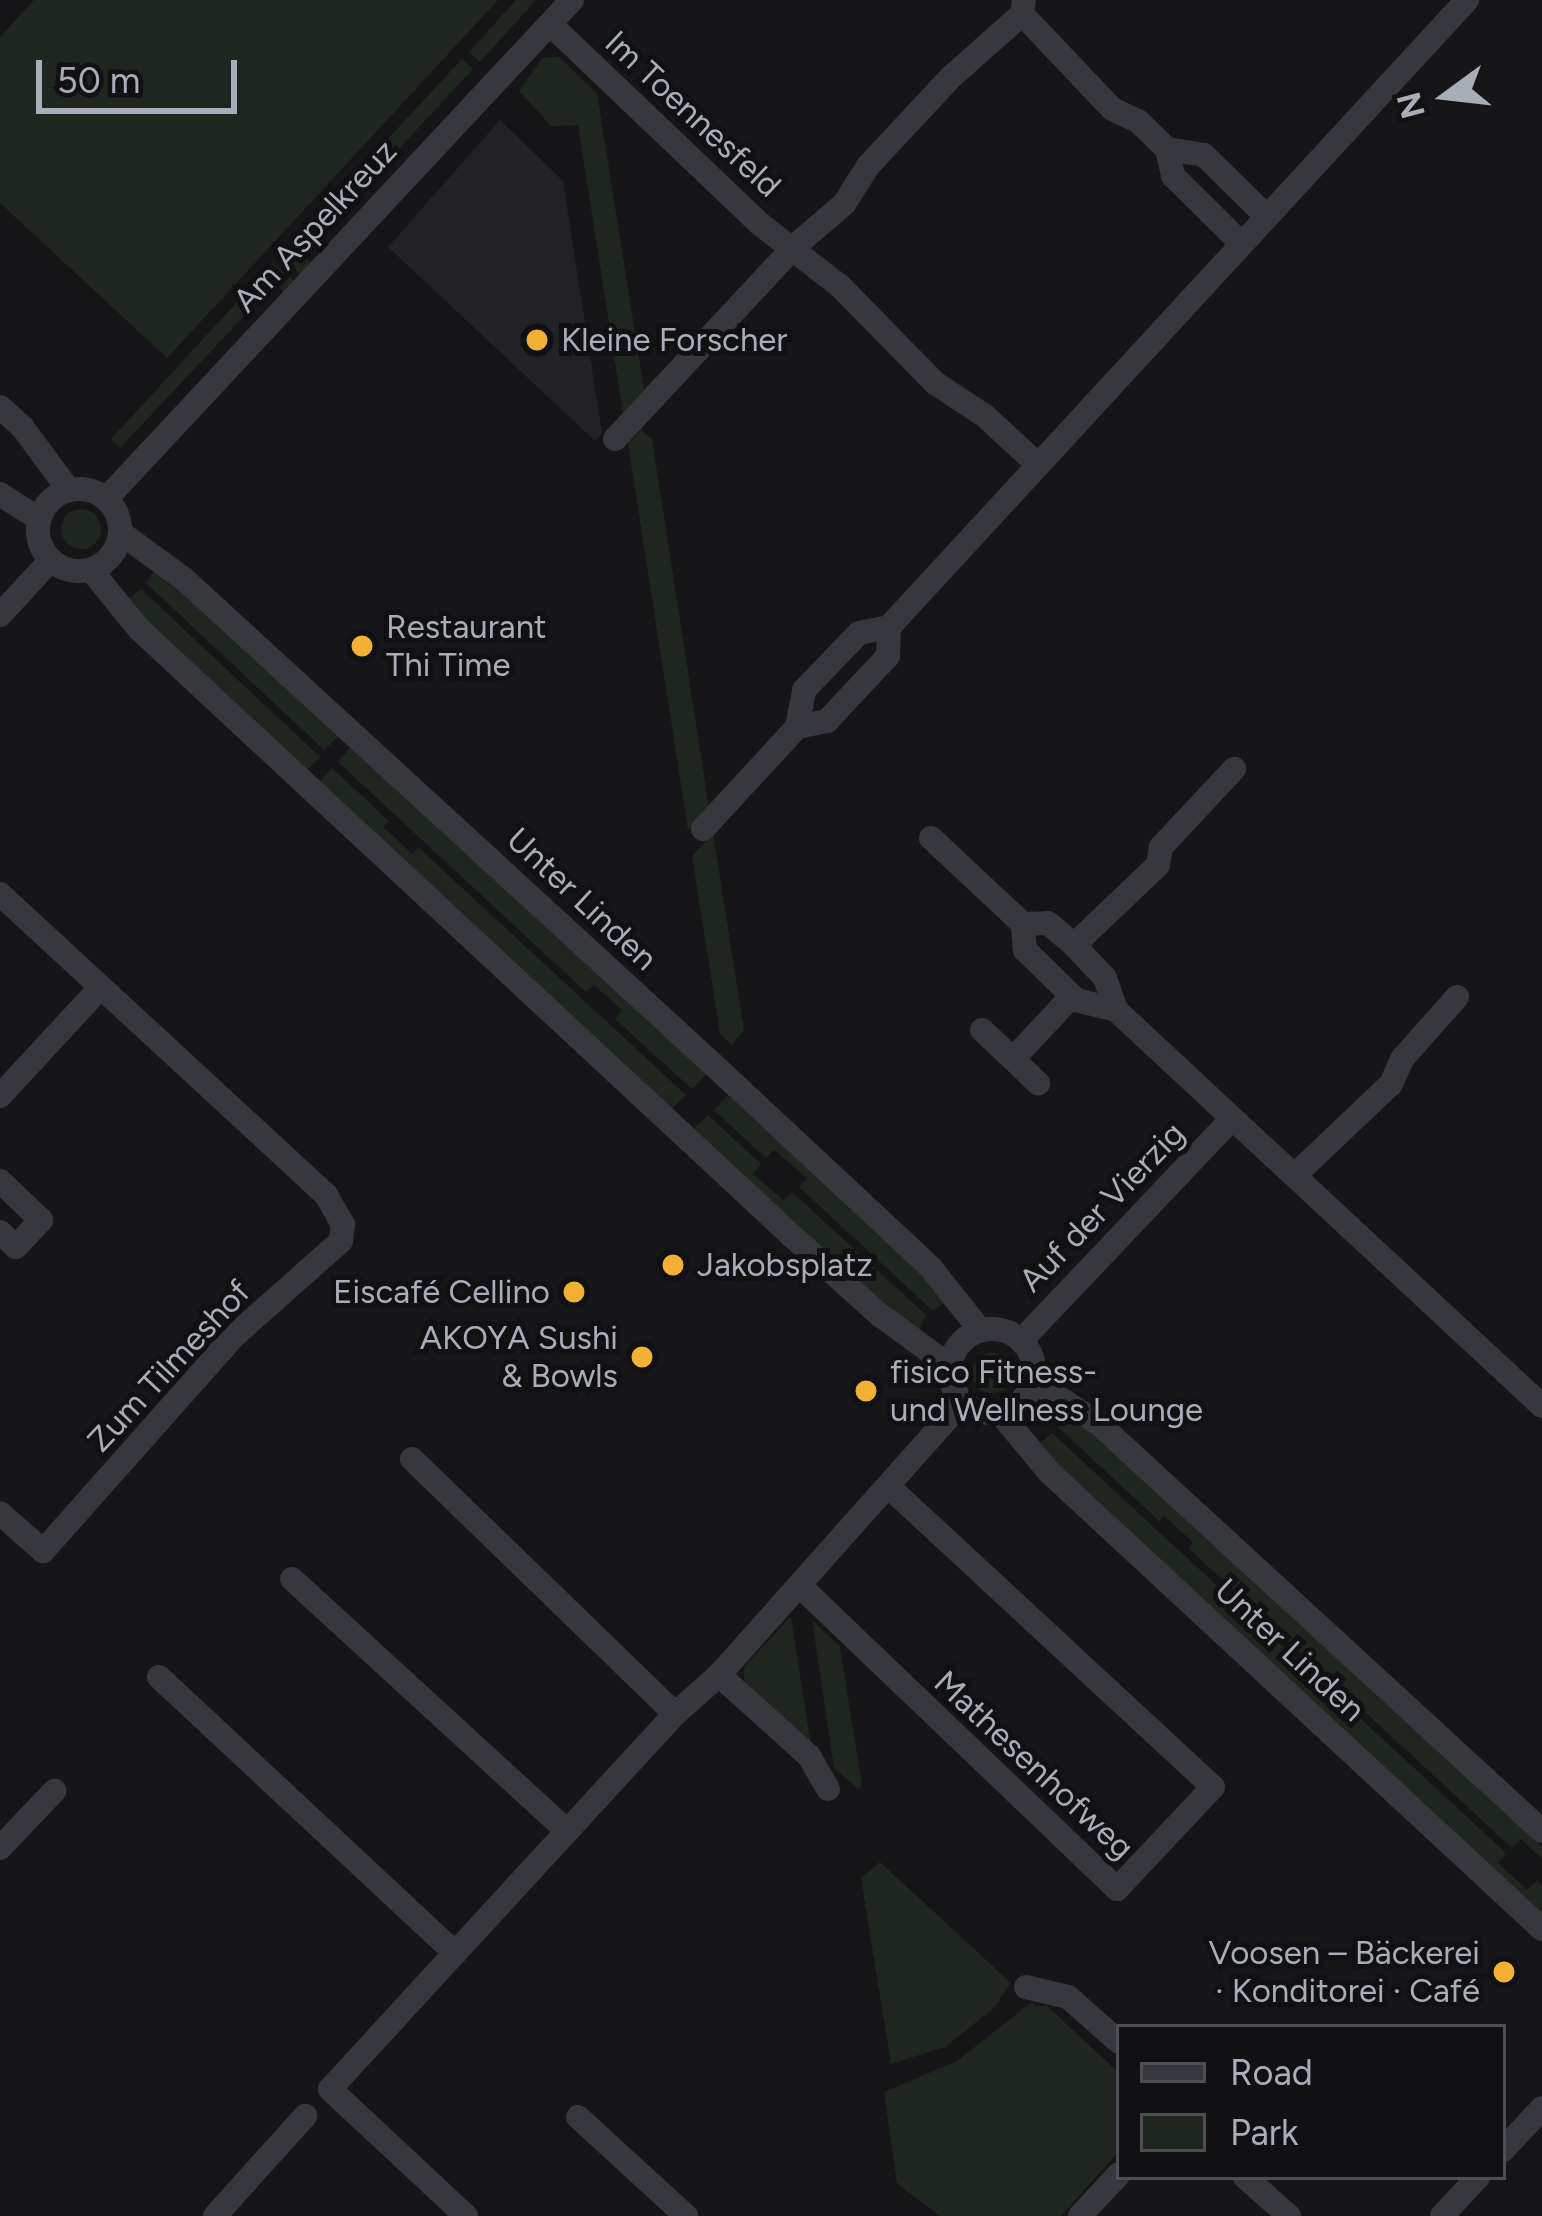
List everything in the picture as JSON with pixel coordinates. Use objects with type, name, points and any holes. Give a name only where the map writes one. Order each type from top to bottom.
[{"type":"street","name":"Am Aspelkreuz","points":[[107,498],[572,0]]},
{"type":"street","points":[[703,829],[797,727],[804,690],[859,633],[889,627],[1467,0]]},
{"type":"street","points":[[615,439],[795,246],[844,204],[868,166],[1023,7],[1060,48],[1075,75],[1167,149],[1204,155],[1266,215]]},
{"type":"street","name":"Im Toennesfeld","points":[[550,24],[760,224],[795,246],[935,383],[985,416],[1036,463]]},
{"type":"street","points":[[1167,149],[1174,176],[1241,243]]},
{"type":"street","points":[[0,407],[68,489]]},
{"type":"street","points":[[68,489],[88,489],[107,498],[120,520],[121,533],[112,556],[91,570],[69,570],[51,560],[40,541],[39,519],[50,500],[68,489]]},
{"type":"street","points":[[0,494],[39,519]]},
{"type":"street","name":"Unter Linden","points":[[121,533],[184,579],[932,1268],[981,1331]]},
{"type":"street","points":[[0,614],[51,560]]},
{"type":"street","points":[[91,570],[139,628],[791,1234],[880,1316],[951,1367],[963,1401],[974,1409],[1000,1413],[1021,1402],[1033,1381],[1032,1359],[1021,1341],[1002,1330],[981,1331],[964,1341],[951,1367]]},
{"type":"street","points":[[797,727],[827,721],[888,656],[889,627]]},
{"type":"street","points":[[1074,945],[1158,865],[1161,847],[1234,769]]},
{"type":"street","name":"Auf der Vierzig","points":[[931,838],[1023,924],[1025,950],[1072,996],[1116,1010],[1538,1393]]},
{"type":"street","name":"Zum Tilmeshof","points":[[0,894],[326,1195],[343,1224],[341,1241],[235,1336],[43,1551],[0,1513]]},
{"type":"street","name":"Auf der Vierzig","points":[[1023,924],[1048,923],[1074,945],[1105,978],[1116,1010]]},
{"type":"street","points":[[0,1096],[100,988]]},
{"type":"street","points":[[1012,1059],[1072,996]]},
{"type":"street","points":[[1295,1174],[1391,1084],[1402,1059],[1457,997]]},
{"type":"street","points":[[982,1030],[1038,1083]]},
{"type":"street","name":"Auf der Vierzig","points":[[1021,1341],[1232,1119]]},
{"type":"street","points":[[0,1181],[41,1220],[16,1246],[0,1232]]},
{"type":"street","name":"Unter Linden","points":[[1033,1381],[1098,1423],[1542,1831]]},
{"type":"street","points":[[466,2216],[330,2090],[675,1714],[719,1675],[963,1401]]},
{"type":"street","name":"Unter Linden","points":[[1000,1413],[1049,1472],[1542,1929]]},
{"type":"street","points":[[412,1459],[675,1714]]},
{"type":"street","name":"Mathesenhofweg","points":[[799,1585],[1117,1889],[1213,1787],[888,1486]]},
{"type":"street","points":[[292,1579],[567,1832]]},
{"type":"street","points":[[719,1675],[808,1756],[828,1789]]},
{"type":"street","points":[[159,1677],[455,1953]]},
{"type":"street","points":[[0,1848],[54,1791]]},
{"type":"street","points":[[1026,1987],[1068,1997],[1116,2039]]},
{"type":"street","points":[[1506,2147],[1542,2108]]},
{"type":"street","points":[[215,2216],[305,2116]]},
{"type":"street","points":[[578,2117],[686,2216]]},
{"type":"street","points":[[1080,2216],[1116,2177]]},
{"type":"street","points":[[1248,2180],[1289,2216]]},
{"type":"street","points":[[1442,2216],[1475,2180]]},
{"type":"shaded area","name":"Kleine Forscher","points":[[500,120],[563,181],[602,433],[595,441],[388,247]]},
{"type":"green space","points":[[34,0],[498,0],[167,358],[0,203],[0,37]]},
{"type":"green space","points":[[516,0],[536,0],[480,62],[469,52]]},
{"type":"green space","points":[[559,57],[597,93],[645,396],[624,419],[578,125],[551,126],[519,91],[542,58]]},
{"type":"green space","points":[[462,59],[473,69],[301,254],[313,265],[303,277],[280,255]]},
{"type":"green space","points":[[273,263],[297,284],[287,294],[274,284],[120,448],[111,439]]},
{"type":"green space","points":[[641,430],[652,439],[709,808],[688,830],[628,444]]},
{"type":"green space","points":[[81,509],[95,515],[101,529],[95,543],[81,549],[67,543],[61,529],[67,515]]},
{"type":"green space","points":[[155,570],[341,734],[324,750],[146,583]]},
{"type":"green space","points":[[141,589],[320,757],[305,772],[147,626],[127,600]]},
{"type":"green space","points":[[352,745],[708,1073],[692,1089],[615,1019],[622,1010],[594,985],[586,992],[338,762]]},
{"type":"green space","points":[[332,768],[389,821],[384,827],[412,854],[419,848],[686,1095],[670,1111],[318,784]]},
{"type":"green space","points":[[713,833],[744,1030],[732,1045],[720,1034],[692,856]]},
{"type":"green space","points":[[730,1093],[917,1266],[946,1302],[933,1311],[799,1187],[807,1178],[774,1150],[766,1158],[714,1110]]},
{"type":"green space","points":[[708,1115],[761,1164],[753,1174],[783,1200],[792,1192],[926,1315],[918,1333],[692,1131]]},
{"type":"green space","points":[[992,1353],[1006,1359],[1012,1373],[1006,1387],[992,1393],[978,1387],[972,1373],[978,1359]]},
{"type":"green space","points":[[1068,1414],[1101,1438],[1542,1847],[1542,1859],[1521,1839],[1512,1848],[1188,1548],[1193,1542],[1164,1516],[1159,1521],[1058,1427]]},
{"type":"green space","points":[[1052,1433],[1506,1853],[1498,1863],[1527,1890],[1537,1881],[1542,1887],[1542,1919],[1063,1474],[1039,1444]]},
{"type":"green space","points":[[791,1616],[811,1746],[744,1684],[744,1667]]},
{"type":"green space","points":[[812,1620],[840,1647],[862,1785],[858,1789],[834,1768]]},
{"type":"green space","points":[[880,1862],[1011,1983],[994,2008],[945,2047],[891,2064],[861,1878]]},
{"type":"green space","points":[[1032,2002],[1035,2007],[1046,2005],[1116,2070],[1116,2154],[1061,2216],[940,2216],[897,2184],[884,2092],[957,2061]]},
{"type":"place","name":"Kleine Forscher","points":[[537,340]]},
{"type":"place","name":"Restaurant Thi Time","points":[[362,646]]},
{"type":"place","name":"Jakobsplatz","points":[[673,1265]]},
{"type":"place","name":"Eiscafé Cellino","points":[[574,1292]]},
{"type":"place","name":"AKOYA Sushi & Bowls","points":[[642,1357]]},
{"type":"place","name":"fisico Fitness- und Wellness Lounge","points":[[866,1391]]},
{"type":"place","name":"Voosen – Bäckerei · Konditorei · Café","points":[[1504,1972]]}]
